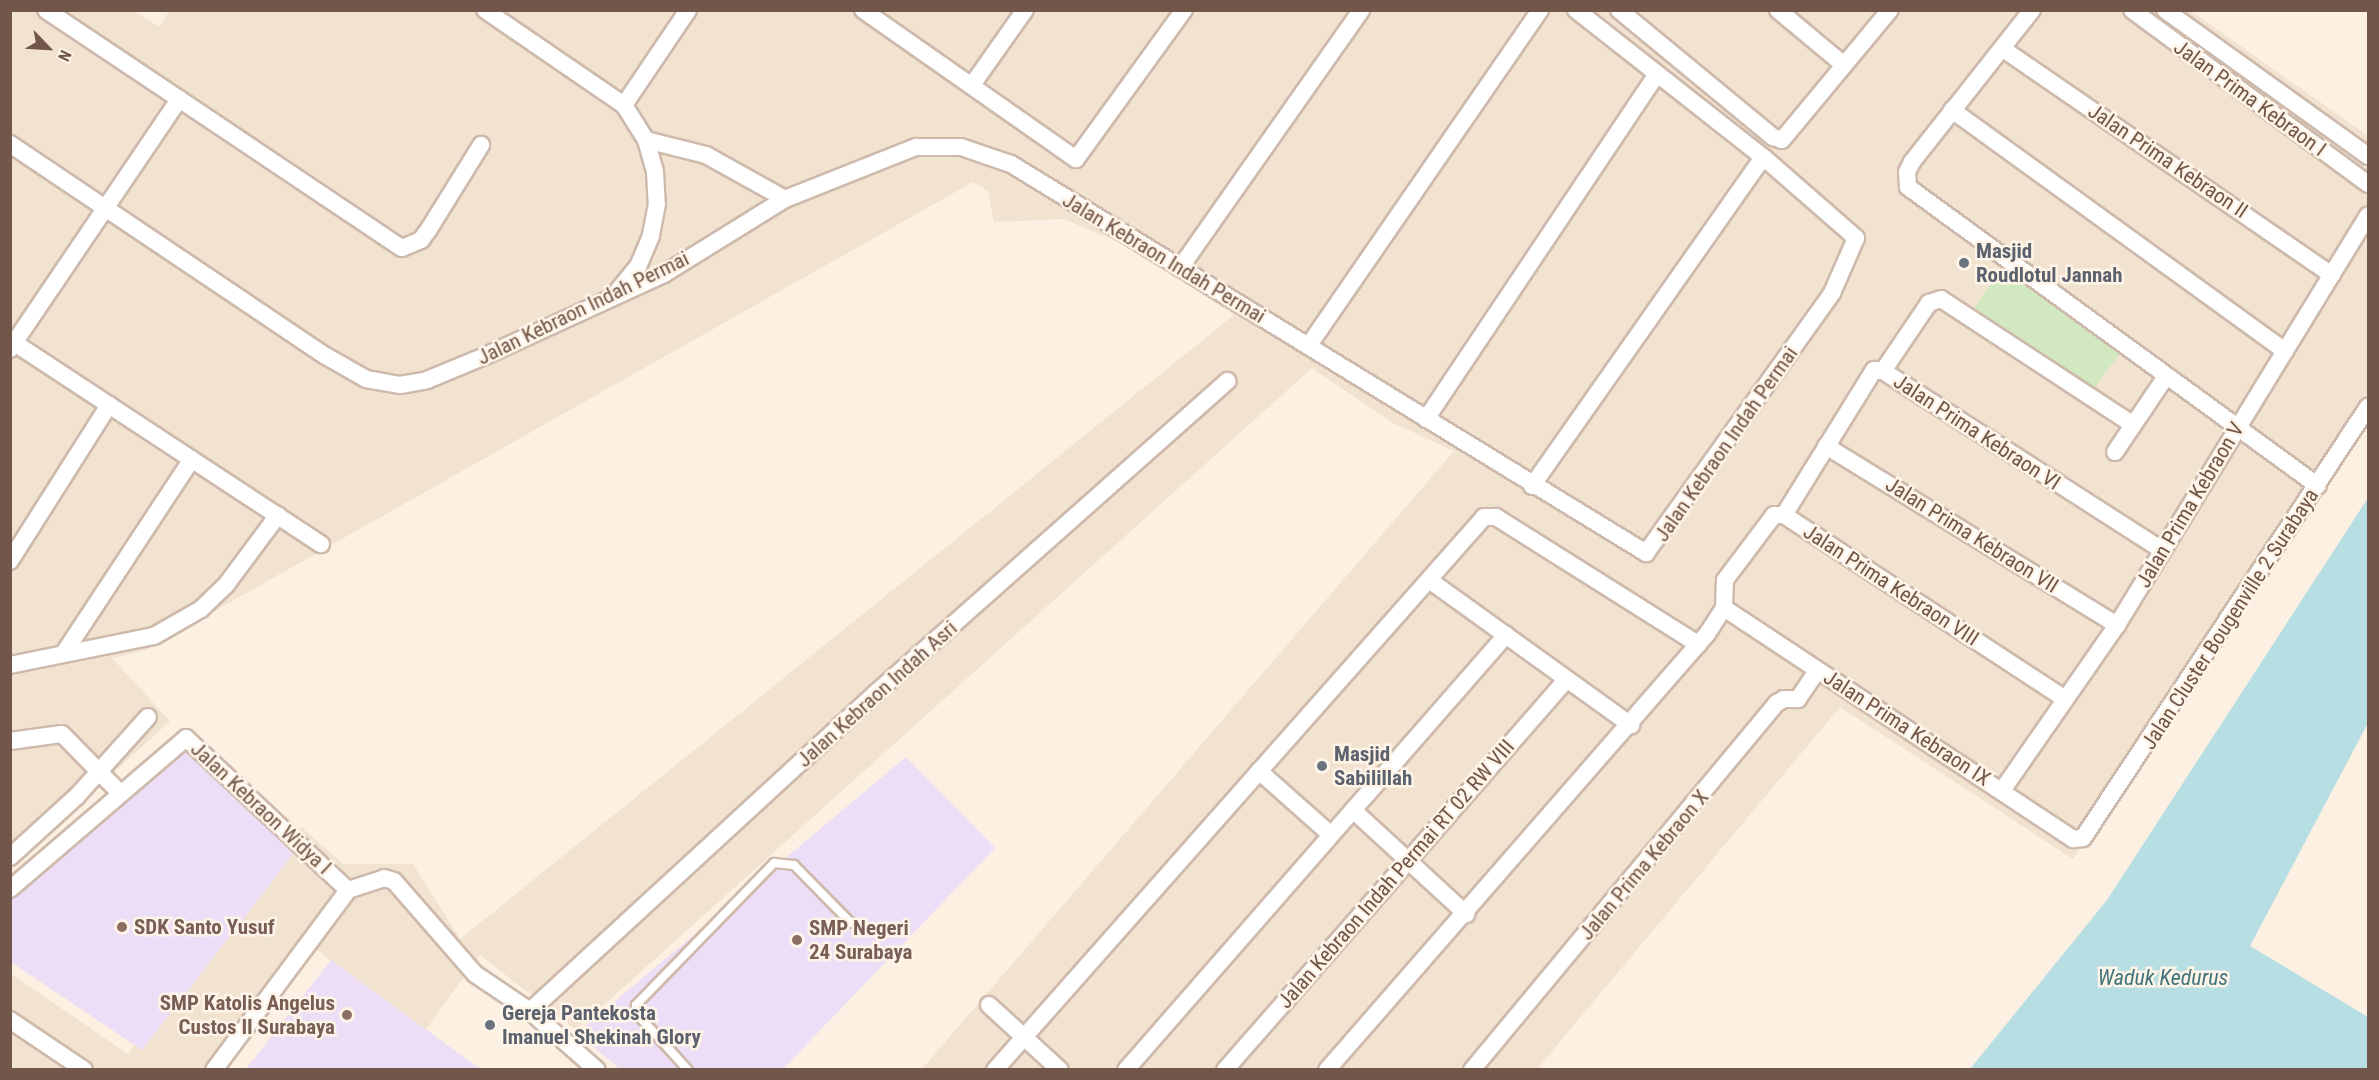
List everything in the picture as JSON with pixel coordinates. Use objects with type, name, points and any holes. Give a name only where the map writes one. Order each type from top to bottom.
[{"type":"street","points":[[46,10],[402,248],[420,240],[429,229],[481,145]]},
{"type":"street","points":[[485,10],[624,105],[646,140],[655,171],[657,204],[651,236],[638,266],[617,292]]},
{"type":"street","points":[[864,10],[1079,158],[1184,10]]},
{"type":"street","points":[[972,85],[1024,10]]},
{"type":"street","points":[[1180,268],[1361,10]]},
{"type":"street","points":[[1309,345],[1540,10]]},
{"type":"street","name":"Jalan Kebraon Indah Permai","points":[[10,144],[324,355],[366,379],[400,385],[427,380],[485,356],[617,292],[664,274],[785,199],[909,151],[961,147],[1011,164],[1309,345],[1639,552],[1652,550],[1832,292],[1854,248],[1854,233],[1763,157],[1576,10]]},
{"type":"street","points":[[1619,10],[1773,137],[1786,138],[1890,10]]},
{"type":"street","points":[[1778,10],[1844,65]]},
{"type":"street","points":[[2032,10],[1912,162],[1907,172],[1908,188],[2235,429],[2318,486]]},
{"type":"street","name":"Jalan Prima Kebraon I","points":[[2132,10],[2368,184]]},
{"type":"street","name":"Jalan Prima Kebraon I","points":[[2165,10],[2368,156]]},
{"type":"street","points":[[624,105],[687,13]]},
{"type":"street","name":"Jalan Prima Kebraon II","points":[[2003,49],[2332,275]]},
{"type":"street","points":[[1426,419],[1656,75]]},
{"type":"street","points":[[179,99],[12,344],[321,544]]},
{"type":"street","points":[[1952,110],[2285,351]]},
{"type":"street","points":[[646,140],[706,155],[785,199]]},
{"type":"street","points":[[1532,486],[1763,157]]},
{"type":"street","name":"Jalan Prima Kebraon V","points":[[2003,789],[2117,625],[2235,429],[2368,216]]},
{"type":"street","name":"Jalan Prima Kebraon VI","points":[[2132,424],[1941,299],[1929,303],[1883,371],[2162,550]]},
{"type":"street","name":"Jalan Prima Kebraon VIII","points":[[1883,371],[1874,370],[1784,515],[2065,699]]},
{"type":"street","points":[[2115,452],[2165,378]]},
{"type":"street","name":"Jalan Kebraon Indah Asri","points":[[530,1011],[876,693],[1227,381]]},
{"type":"street","points":[[10,561],[109,405]]},
{"type":"street","name":"Jalan Cluster Bougenville 2 Surabaya","points":[[2090,831],[2368,408]]},
{"type":"street","name":"Jalan Prima Kebraon VII","points":[[1826,446],[2117,625]]},
{"type":"street","points":[[64,653],[192,459]]},
{"type":"street","points":[[1328,1070],[1631,725],[1711,626],[1725,580],[1769,519],[1778,513],[1784,515]]},
{"type":"street","points":[[10,665],[154,636],[201,609],[226,585],[278,515]]},
{"type":"street","points":[[995,1070],[1484,517],[1496,517],[1711,626]]},
{"type":"street","points":[[1429,580],[1631,725]]},
{"type":"street","name":"Jalan Prima Kebraon IX","points":[[1711,626],[1814,675],[2003,789],[2073,839],[2083,838],[2090,831]]},
{"type":"street","points":[[1126,1070],[1506,635]]},
{"type":"street","name":"Jalan Prima Kebraon X","points":[[1472,1070],[1777,703],[1784,699],[1797,700],[1814,675]]},
{"type":"street","name":"Jalan Kebraon Indah Permai RT 02 RW VIII","points":[[1225,1070],[1567,679]]},
{"type":"street","points":[[10,857],[99,773],[148,717]]},
{"type":"street","points":[[10,741],[62,734],[120,793]]},
{"type":"street","name":"Jalan Kebraon Widya I","points":[[10,889],[180,739],[192,740],[348,890]]},
{"type":"street","points":[[1260,771],[1331,835]]},
{"type":"street","points":[[1353,810],[1466,914]]},
{"type":"street","points":[[214,1070],[348,890],[368,880],[394,881],[457,957],[530,1011],[597,1070]]},
{"type":"street","points":[[989,1005],[1060,1070]]},
{"type":"street","points":[[10,1020],[84,1070]]},
{"type":"lane","points":[[688,1070],[637,1014],[636,1005],[774,863],[794,865],[851,923]]},
{"type":"shaded area","points":[[170,10],[2191,11],[2368,136],[2368,413],[2073,859],[1840,707],[1537,1069],[922,1069],[1454,451],[1393,423],[1312,368],[576,1030],[480,955],[424,1032],[316,949],[227,1069],[11,1069],[11,974],[128,1054],[301,827],[343,864],[413,864],[460,939],[1234,315],[1128,246],[1064,219],[994,222],[988,191],[973,182],[144,651],[112,658],[170,721],[11,866],[11,11],[134,11],[159,27]]},
{"type":"shaded area","name":"SDK Santo Yusuf","points":[[189,742],[301,844],[142,1050],[11,962],[10,893]]},
{"type":"shaded area","name":"SMP Negeri 24 Surabaya","points":[[906,757],[995,848],[783,1069],[620,1069],[577,1033]]},
{"type":"shaded area","name":"SMP Katolis Angelus Custos II Surabaya","points":[[331,960],[480,1069],[246,1069]]},
{"type":"green space","points":[[2002,268],[2120,353],[2091,393],[1974,308]]},
{"type":"water","name":"Waduk Kedurus","points":[[2368,498],[2368,723],[2250,946],[2368,1017],[2368,1069],[1970,1069],[2107,900]]},
{"type":"place","name":"Masjid Roudlotul Jannah","points":[[1964,263]]},
{"type":"place","name":"Masjid Sabilillah","points":[[1322,766]]},
{"type":"place","name":"SDK Santo Yusuf","points":[[122,927]]},
{"type":"place","name":"SMP Negeri 24 Surabaya","points":[[797,940]]},
{"type":"place","name":"SMP Katolis Angelus Custos II Surabaya","points":[[347,1015]]},
{"type":"place","name":"Gereja Pantekosta Imanuel Shekinah Glory","points":[[490,1025]]}]
